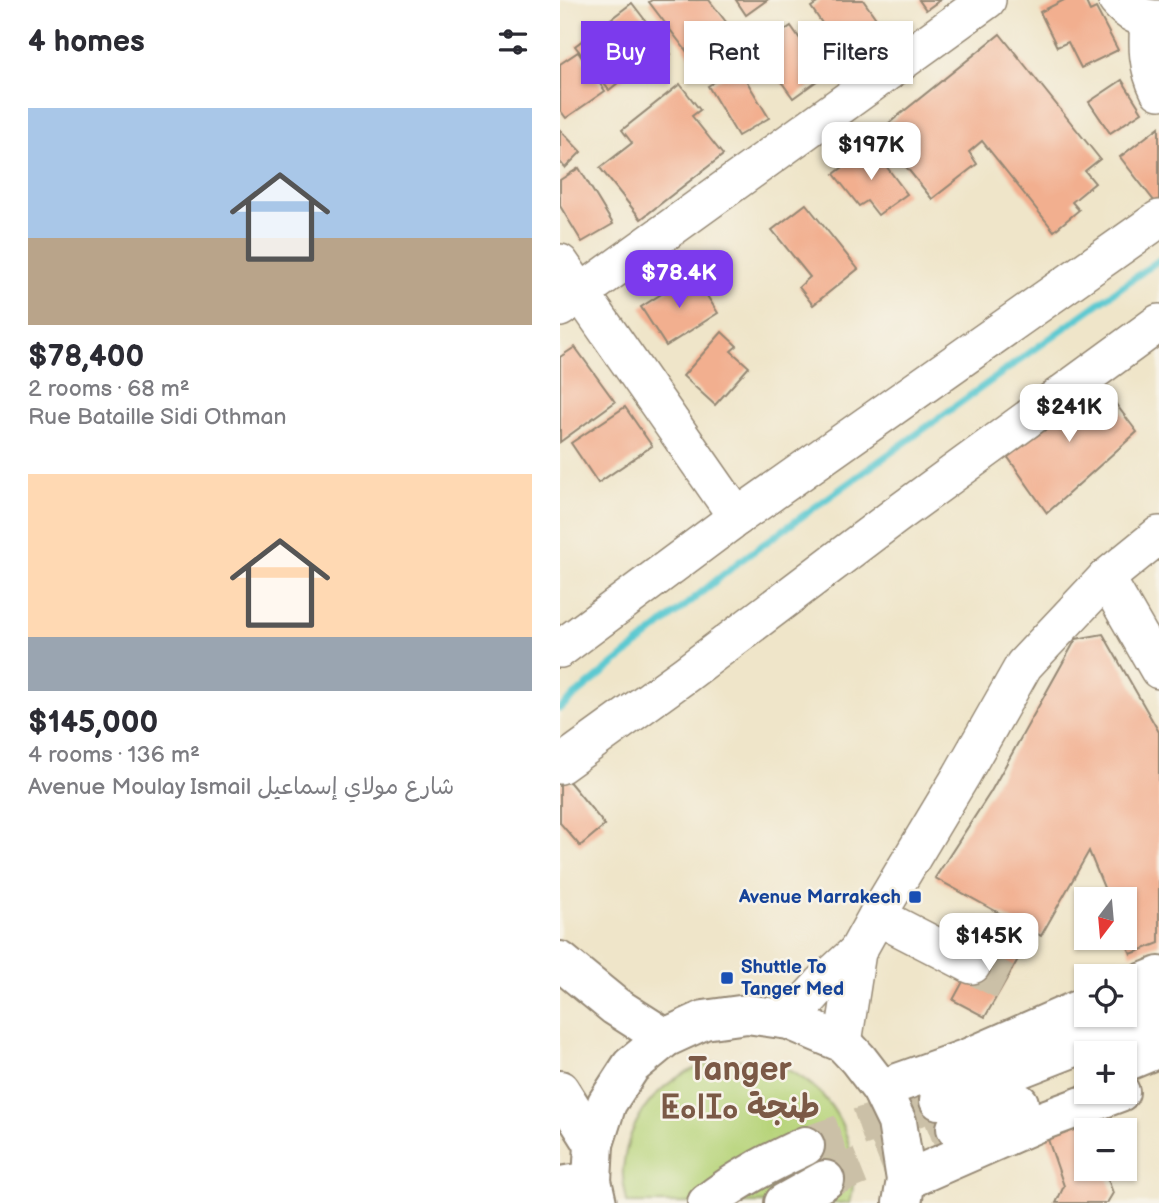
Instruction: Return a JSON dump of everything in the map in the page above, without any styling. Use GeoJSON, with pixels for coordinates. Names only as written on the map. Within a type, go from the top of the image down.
{"type":"FeatureCollection","features":[{"type":"Feature","properties":{"kind":"highway"},"geometry":{"type":"LineString","coordinates":[[560,961],[615,1006],[665,1038]]}},
{"type":"Feature","properties":{"kind":"highway"},"geometry":{"type":"LineString","coordinates":[[1137,985],[1159,976]]}},
{"type":"Feature","properties":{"kind":"highway"},"geometry":{"type":"LineString","coordinates":[[881,1089],[968,1058],[1074,1012]]}},
{"type":"Feature","properties":{"kind":"highway"},"geometry":{"type":"LineString","coordinates":[[586,1179],[607,1103],[631,1066],[665,1038],[704,1020],[747,1014],[789,1020],[843,1043],[881,1089],[897,1122],[904,1191],[1036,1123],[1087,1104]]}},
{"type":"Feature","properties":{"kind":"highway"},"geometry":{"type":"LineString","coordinates":[[1102,1041],[1159,1014]]}},
{"type":"Feature","properties":{"kind":"highway"},"geometry":{"type":"LineString","coordinates":[[1137,1057],[1159,1048]]}},
{"type":"Feature","properties":{"kind":"highway"},"geometry":{"type":"LineString","coordinates":[[1074,1054],[947,1114],[1074,1080]]}},
{"type":"Feature","properties":{"kind":"highway"},"geometry":{"type":"LineString","coordinates":[[1137,1085],[1159,1077]]}},
{"type":"Feature","properties":{"kind":"highway"},"geometry":{"type":"LineString","coordinates":[[560,1090],[586,1179]]}},
{"type":"Feature","properties":{"kind":"highway"},"geometry":{"type":"LineString","coordinates":[[707,1203],[741,1179],[806,1146]]}},
{"type":"Feature","properties":{"kind":"highway"},"geometry":{"type":"LineString","coordinates":[[784,1203],[825,1180]]}},
{"type":"Feature","properties":{"kind":"street"},"geometry":{"type":"LineString","coordinates":[[571,300],[987,0]]}},
{"type":"Feature","properties":{"kind":"street"},"geometry":{"type":"LineString","coordinates":[[1117,0],[1128,11],[1154,20],[1147,42],[1149,64],[1159,90]]}},
{"type":"Feature","properties":{"kind":"street"},"geometry":{"type":"LineString","coordinates":[[560,649],[737,517],[1159,219]]}},
{"type":"Feature","properties":{"kind":"street"},"geometry":{"type":"LineString","coordinates":[[560,263],[571,300],[737,517]]}},
{"type":"Feature","properties":{"kind":"street"},"geometry":{"type":"LineString","coordinates":[[560,765],[1159,323]]}},
{"type":"Feature","properties":{"kind":"street"},"geometry":{"type":"LineString","coordinates":[[789,1020],[822,984],[857,952],[1024,665],[1105,578],[1159,535]]}},
{"type":"Feature","properties":{"kind":"street"},"geometry":{"type":"LineString","coordinates":[[1105,578],[1159,670]]}},
{"type":"Feature","properties":{"kind":"street"},"geometry":{"type":"LineString","coordinates":[[877,916],[972,965]]}},
{"type":"Feature","properties":{"kind":"street"},"geometry":{"type":"LineString","coordinates":[[843,1043],[857,952]]}},
{"type":"Feature","properties":{"kind":"green space"},"geometry":{"type":"Polygon","coordinates":[[[754,1060],[786,1069],[804,1080],[817,1090],[837,1115],[849,1144],[852,1160],[853,1187],[850,1203],[627,1203],[623,1174],[626,1150],[640,1115],[651,1100],[679,1076],[697,1068],[721,1061],[754,1060]]]}},
{"type":"Feature","properties":{"kind":"building"},"geometry":{"type":"Polygon","coordinates":[[[709,0],[725,21],[684,21],[684,48],[670,30],[670,21],[664,21],[649,2],[709,0]]]}},
{"type":"Feature","properties":{"kind":"building"},"geometry":{"type":"Polygon","coordinates":[[[736,0],[767,0],[746,15],[736,0]]]}},
{"type":"Feature","properties":{"kind":"building"},"geometry":{"type":"Polygon","coordinates":[[[822,0],[863,0],[878,21],[821,21],[811,7],[822,0]]]}},
{"type":"Feature","properties":{"kind":"building"},"geometry":{"type":"Polygon","coordinates":[[[919,0],[940,0],[926,10],[919,0]]]}},
{"type":"Feature","properties":{"kind":"building"},"geometry":{"type":"Polygon","coordinates":[[[1064,0],[1085,0],[1090,11],[1096,8],[1118,50],[1081,68],[1068,42],[1057,47],[1040,12],[1064,0]]]}},
{"type":"Feature","properties":{"kind":"building"},"geometry":{"type":"Polygon","coordinates":[[[632,3],[646,21],[608,21],[632,3]]]}},
{"type":"Feature","properties":{"kind":"building"},"geometry":{"type":"Polygon","coordinates":[[[791,26],[798,36],[798,84],[812,84],[793,98],[783,84],[784,31],[791,26]]]}},
{"type":"Feature","properties":{"kind":"building"},"geometry":{"type":"Polygon","coordinates":[[[1000,34],[1100,159],[1085,171],[1095,183],[1072,202],[1079,210],[1054,231],[982,141],[969,152],[977,164],[932,199],[878,132],[1000,34]]]}},
{"type":"Feature","properties":{"kind":"building"},"geometry":{"type":"Polygon","coordinates":[[[581,41],[581,54],[575,46],[581,41]]]}},
{"type":"Feature","properties":{"kind":"building"},"geometry":{"type":"Polygon","coordinates":[[[578,52],[581,56],[581,84],[600,84],[605,91],[566,118],[560,110],[560,64],[578,52]]]}},
{"type":"Feature","properties":{"kind":"building"},"geometry":{"type":"Polygon","coordinates":[[[1122,80],[1142,112],[1110,133],[1089,102],[1122,80]]]}},
{"type":"Feature","properties":{"kind":"building"},"geometry":{"type":"Polygon","coordinates":[[[604,84],[616,84],[609,90],[604,84]]]}},
{"type":"Feature","properties":{"kind":"building"},"geometry":{"type":"Polygon","coordinates":[[[680,84],[700,110],[692,116],[723,155],[641,219],[600,168],[632,143],[622,130],[680,84]]]}},
{"type":"Feature","properties":{"kind":"building"},"geometry":{"type":"Polygon","coordinates":[[[748,84],[769,118],[738,136],[708,86],[748,84]]]}},
{"type":"Feature","properties":{"kind":"building"},"geometry":{"type":"Polygon","coordinates":[[[1159,127],[1159,199],[1155,202],[1120,157],[1159,127]]]}},
{"type":"Feature","properties":{"kind":"building"},"geometry":{"type":"Polygon","coordinates":[[[560,130],[581,152],[565,168],[560,162],[560,130]]]}},
{"type":"Feature","properties":{"kind":"building"},"geometry":{"type":"Polygon","coordinates":[[[871,146],[907,194],[878,215],[867,201],[859,206],[834,174],[871,146]]]}},
{"type":"Feature","properties":{"kind":"building"},"geometry":{"type":"Polygon","coordinates":[[[579,168],[613,224],[582,242],[560,206],[560,180],[579,168]]]}},
{"type":"Feature","properties":{"kind":"building"},"geometry":{"type":"Polygon","coordinates":[[[806,204],[858,269],[813,305],[799,287],[810,277],[772,230],[806,204]]]}},
{"type":"Feature","properties":{"kind":"building"},"geometry":{"type":"Polygon","coordinates":[[[693,274],[718,313],[666,346],[641,307],[693,274]]]}},
{"type":"Feature","properties":{"kind":"building"},"geometry":{"type":"Polygon","coordinates":[[[722,332],[737,346],[731,351],[749,367],[715,405],[683,376],[722,332]]]}},
{"type":"Feature","properties":{"kind":"building"},"geometry":{"type":"Polygon","coordinates":[[[575,347],[615,402],[560,442],[560,357],[575,347]]]}},
{"type":"Feature","properties":{"kind":"building"},"geometry":{"type":"Polygon","coordinates":[[[1097,379],[1137,432],[1047,513],[1000,446],[1097,379]]]}},
{"type":"Feature","properties":{"kind":"building"},"geometry":{"type":"Polygon","coordinates":[[[625,407],[652,446],[598,483],[571,443],[625,407]]]}},
{"type":"Feature","properties":{"kind":"building"},"geometry":{"type":"Polygon","coordinates":[[[1103,634],[1159,732],[1159,943],[1131,954],[1129,950],[1138,950],[1138,887],[1104,887],[1089,851],[1041,936],[935,878],[990,793],[1076,639],[1103,634]]]}},
{"type":"Feature","properties":{"kind":"building"},"geometry":{"type":"Polygon","coordinates":[[[567,779],[605,825],[580,846],[560,823],[560,785],[567,779]]]}},
{"type":"Feature","properties":{"kind":"building"},"geometry":{"type":"Polygon","coordinates":[[[991,930],[1025,947],[985,1017],[953,1000],[991,930]]]}},
{"type":"Feature","properties":{"kind":"building"},"geometry":{"type":"Polygon","coordinates":[[[1086,1115],[1087,1118],[1074,1118],[1074,1181],[1108,1181],[1113,1193],[1107,1203],[1056,1203],[1064,1186],[1042,1122],[1086,1115]]]}},
{"type":"Feature","properties":{"kind":"waterway"},"geometry":{"type":"LineString","coordinates":[[560,708],[740,561],[1159,260]]}},
{"type":"Feature","properties":{"kind":"tunnel"},"geometry":{"type":"LineString","coordinates":[[972,965],[1005,982]]}},
{"type":"Feature","properties":{"kind":"tunnel"},"geometry":{"type":"LineString","coordinates":[[805,1146],[939,1100]]}},
{"type":"Feature","properties":{"kind":"tunnel"},"geometry":{"type":"LineString","coordinates":[[825,1180],[956,1128]]}},
{"type":"Feature","properties":{"kind":"place","name":"Avenue Marrakech"},"geometry":{"type":"Point","coordinates":[915,897]}},
{"type":"Feature","properties":{"kind":"place","name":"Shuttle To Tanger Med"},"geometry":{"type":"Point","coordinates":[727,978]}},
{"type":"Feature","properties":{"kind":"district","name":"Tanger ⵟⴰⵏⵊⴰ طنجة"},"geometry":{"type":"Point","coordinates":[740,1089]}}]}
